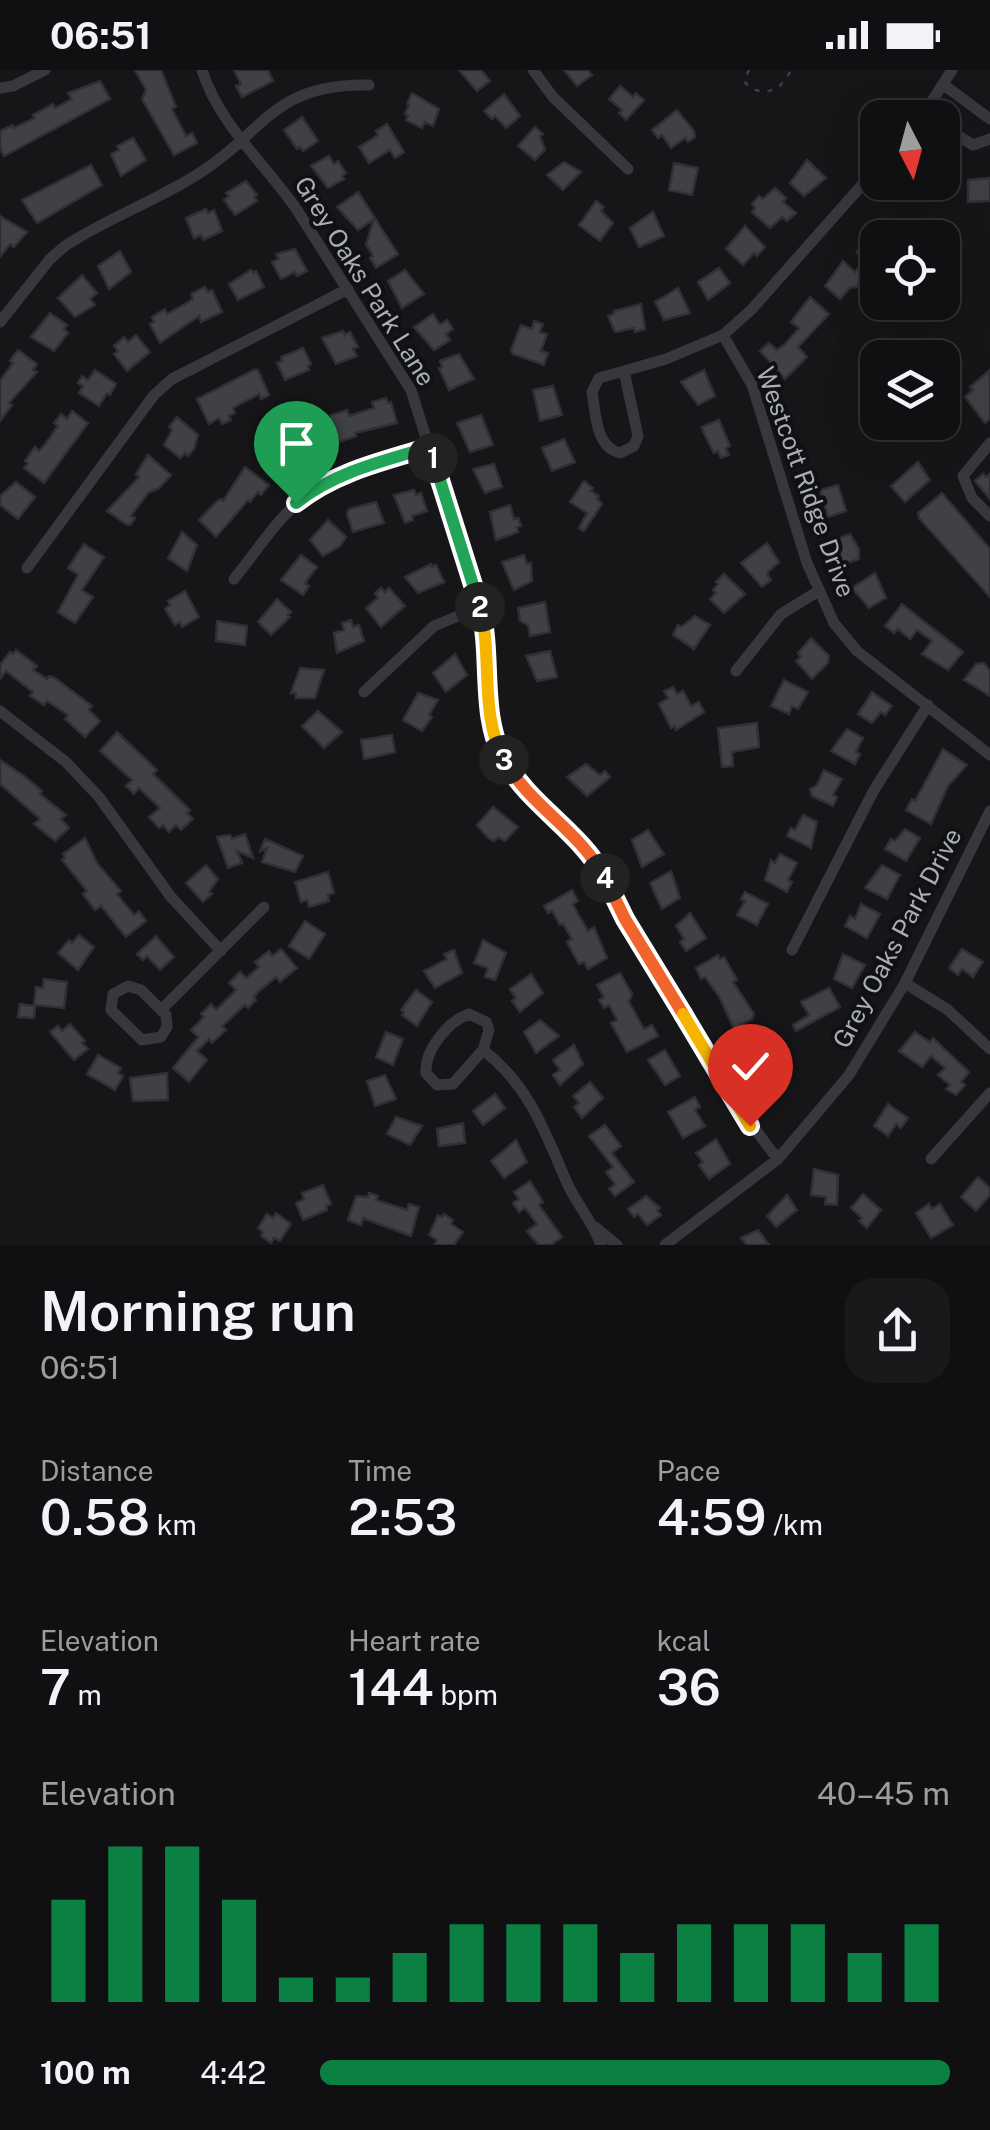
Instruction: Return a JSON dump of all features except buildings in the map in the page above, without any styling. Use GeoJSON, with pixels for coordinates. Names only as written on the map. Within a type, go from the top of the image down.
{"type":"FeatureCollection","features":[{"type":"Feature","properties":{"kind":"street"},"geometry":{"type":"LineString","coordinates":[[0,88],[45,70]]}},
{"type":"Feature","properties":{"kind":"street","name":"Grey Oaks Park Lane"},"geometry":{"type":"LineString","coordinates":[[202,70],[212,98],[238,140],[276,180],[404,378],[430,447],[480,608],[487,642],[491,730],[500,754],[531,797],[591,854],[625,919],[732,1096],[778,1159]]}},
{"type":"Feature","properties":{"kind":"street"},"geometry":{"type":"LineString","coordinates":[[533,70],[553,98],[628,169]]}},
{"type":"Feature","properties":{"kind":"street"},"geometry":{"type":"LineString","coordinates":[[935,100],[952,70]]}},
{"type":"Feature","properties":{"kind":"street"},"geometry":{"type":"LineString","coordinates":[[0,322],[42,268],[65,246],[196,176],[276,109],[310,92],[342,84],[369,85]]}},
{"type":"Feature","properties":{"kind":"street"},"geometry":{"type":"LineString","coordinates":[[944,85],[990,119]]}},
{"type":"Feature","properties":{"kind":"street"},"geometry":{"type":"LineString","coordinates":[[960,137],[973,145],[990,139]]}},
{"type":"Feature","properties":{"kind":"street"},"geometry":{"type":"LineString","coordinates":[[624,370],[638,436],[634,446],[620,452],[609,450],[602,442],[592,392],[600,378],[624,370],[666,360],[723,334],[752,310],[860,187]]}},
{"type":"Feature","properties":{"kind":"street"},"geometry":{"type":"LineString","coordinates":[[28,568],[154,396],[172,379],[348,290]]}},
{"type":"Feature","properties":{"kind":"street","name":"Westcott Ridge Drive"},"geometry":{"type":"LineString","coordinates":[[723,334],[752,385],[817,592],[834,623],[857,651],[990,754]]}},
{"type":"Feature","properties":{"kind":"street"},"geometry":{"type":"LineString","coordinates":[[990,442],[963,476],[972,498],[990,516]]}},
{"type":"Feature","properties":{"kind":"street"},"geometry":{"type":"LineString","coordinates":[[234,579],[296,503],[312,491],[334,478],[430,447]]}},
{"type":"Feature","properties":{"kind":"street"},"geometry":{"type":"LineString","coordinates":[[736,671],[781,614],[817,592]]}},
{"type":"Feature","properties":{"kind":"street"},"geometry":{"type":"LineString","coordinates":[[364,692],[402,652],[434,626],[480,608]]}},
{"type":"Feature","properties":{"kind":"street"},"geometry":{"type":"LineString","coordinates":[[792,950],[874,790],[928,705]]}},
{"type":"Feature","properties":{"kind":"street"},"geometry":{"type":"LineString","coordinates":[[0,711],[66,762],[99,797],[171,897],[222,951]]}},
{"type":"Feature","properties":{"kind":"street","name":"Grey Oaks Park Drive"},"geometry":{"type":"LineString","coordinates":[[665,1245],[778,1159],[849,1075],[905,983],[990,812]]}},
{"type":"Feature","properties":{"kind":"street"},"geometry":{"type":"LineString","coordinates":[[162,1009],[264,907]]}},
{"type":"Feature","properties":{"kind":"street"},"geometry":{"type":"LineString","coordinates":[[905,983],[948,1010],[990,1049]]}},
{"type":"Feature","properties":{"kind":"street"},"geometry":{"type":"LineString","coordinates":[[122,987],[136,987],[162,1009],[167,1027],[161,1038],[149,1041],[136,1036],[114,1014],[110,999],[122,987]]}},
{"type":"Feature","properties":{"kind":"street"},"geometry":{"type":"LineString","coordinates":[[461,1016],[479,1016],[486,1022],[489,1030],[483,1050],[452,1084],[437,1084],[426,1074],[428,1056],[461,1016]]}},
{"type":"Feature","properties":{"kind":"street"},"geometry":{"type":"LineString","coordinates":[[483,1050],[514,1079],[532,1104],[601,1245]]}},
{"type":"Feature","properties":{"kind":"street"},"geometry":{"type":"LineString","coordinates":[[931,1159],[990,1093]]}},
{"type":"Feature","properties":{"kind":"street"},"geometry":{"type":"LineString","coordinates":[[594,1227],[617,1245]]}},
{"type":"Feature","properties":{"kind":"path"},"geometry":{"type":"LineString","coordinates":[[749,70],[744,80],[758,92],[779,88],[792,70]]}},
{"type":"Feature","properties":{"kind":"route"},"geometry":{"type":"LineString","coordinates":[[296,503],[334,478],[430,447],[484,622],[489,660],[488,708],[500,754],[531,797],[591,854],[625,919],[750,1126]]}}]}
